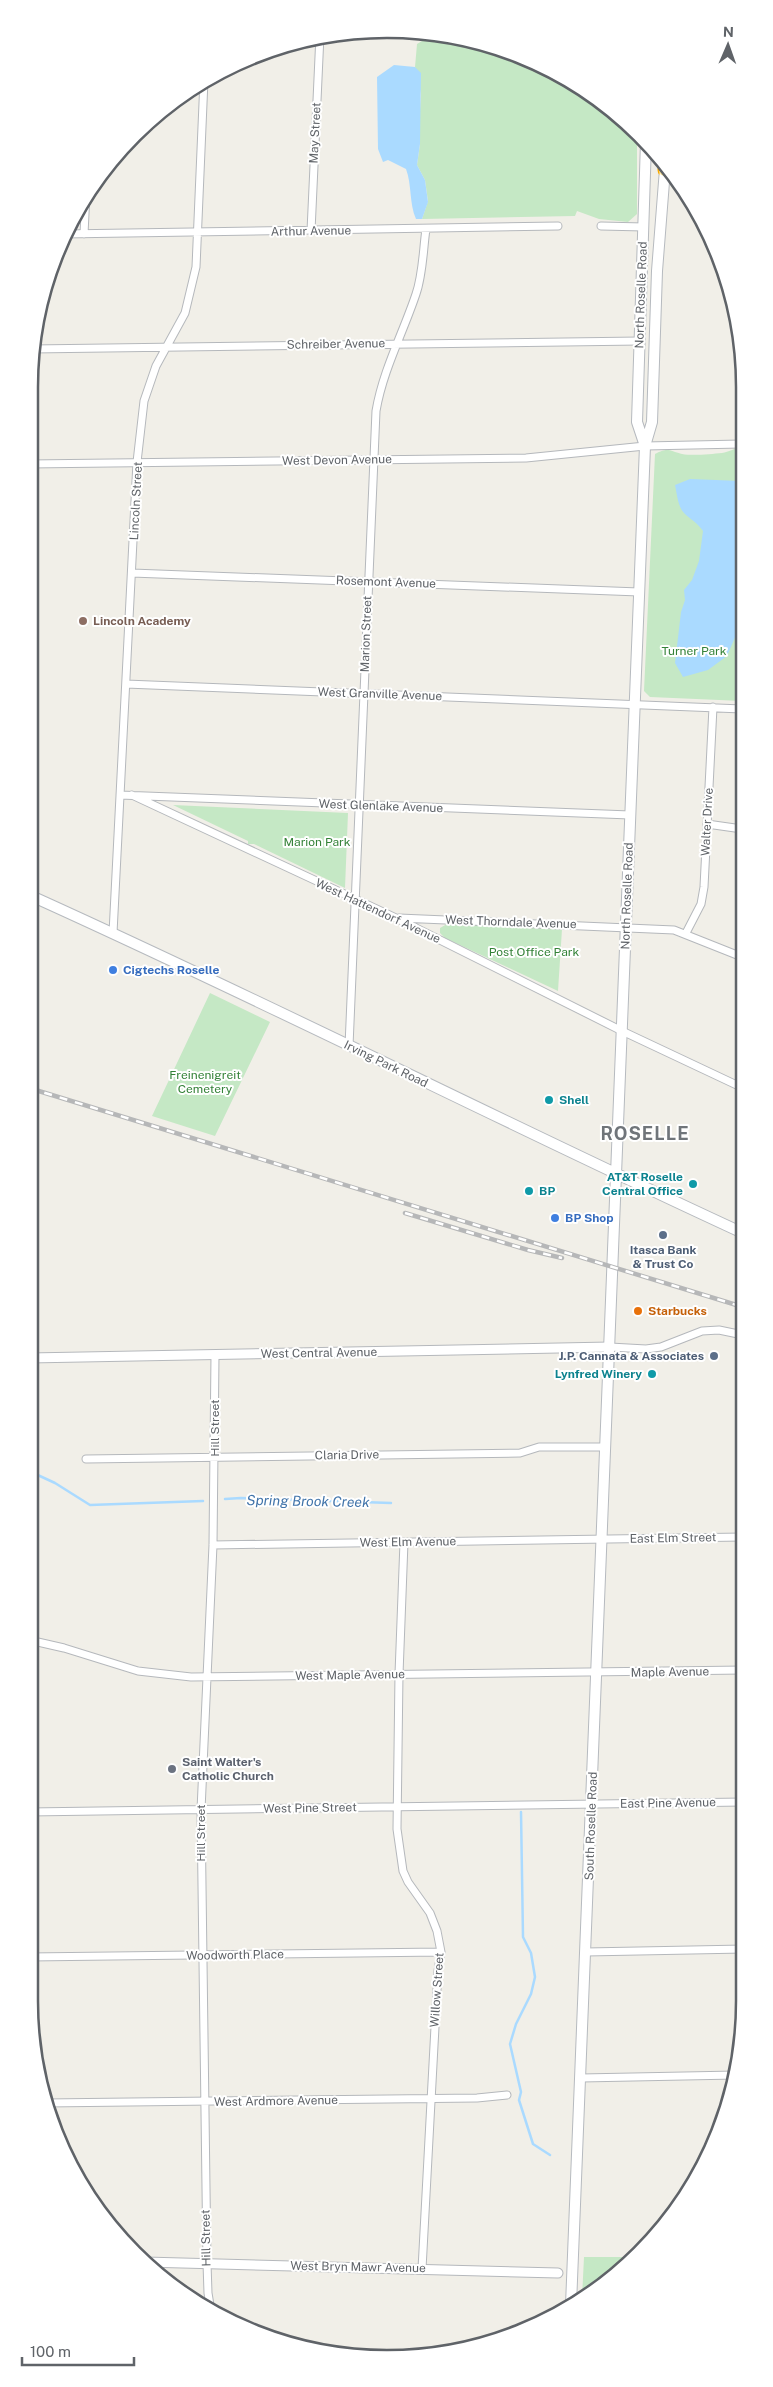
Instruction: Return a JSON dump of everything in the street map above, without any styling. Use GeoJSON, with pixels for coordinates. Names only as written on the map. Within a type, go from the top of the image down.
{"type":"FeatureCollection","features":[{"type":"Feature","properties":{"kind":"main road","name":"North Roselle Road"},"geometry":{"type":"LineString","coordinates":[[645,446],[637,422],[646,153]]}},
{"type":"Feature","properties":{"kind":"main road","name":"North Roselle Road"},"geometry":{"type":"LineString","coordinates":[[610,1347],[645,446],[652,422],[656,286],[664,176]]}},
{"type":"Feature","properties":{"kind":"main road","name":"Irving Park Road"},"geometry":{"type":"LineString","coordinates":[[38,899],[736,1230]]}},
{"type":"Feature","properties":{"kind":"main road","name":"South Roselle Road"},"geometry":{"type":"LineString","coordinates":[[571,2297],[610,1347]]}},
{"type":"Feature","properties":{"kind":"street","name":"May Street"},"geometry":{"type":"LineString","coordinates":[[311,230],[320,44]]}},
{"type":"Feature","properties":{"kind":"street","name":"Lincoln Street"},"geometry":{"type":"LineString","coordinates":[[113,933],[137,462],[144,401],[156,366],[185,313],[196,267],[204,89]]}},
{"type":"Feature","properties":{"kind":"street"},"geometry":{"type":"LineString","coordinates":[[84,234],[85,210]]}},
{"type":"Feature","properties":{"kind":"street","name":"Arthur Avenue"},"geometry":{"type":"LineString","coordinates":[[72,234],[558,226]]}},
{"type":"Feature","properties":{"kind":"street"},"geometry":{"type":"LineString","coordinates":[[601,226],[644,227]]}},
{"type":"Feature","properties":{"kind":"street","name":"Marion Street"},"geometry":{"type":"LineString","coordinates":[[349,1046],[373,460],[378,399],[417,291],[426,229]]}},
{"type":"Feature","properties":{"kind":"street","name":"Schreiber Avenue"},"geometry":{"type":"LineString","coordinates":[[39,349],[398,342],[640,341]]}},
{"type":"Feature","properties":{"kind":"street","name":"West Devon Avenue"},"geometry":{"type":"LineString","coordinates":[[38,464],[526,458],[645,446],[736,444]]}},
{"type":"Feature","properties":{"kind":"street","name":"Rosemont Avenue"},"geometry":{"type":"LineString","coordinates":[[132,573],[639,592]]}},
{"type":"Feature","properties":{"kind":"street","name":"West Granville Avenue"},"geometry":{"type":"LineString","coordinates":[[126,684],[736,709]]}},
{"type":"Feature","properties":{"kind":"street","name":"Walter Drive"},"geometry":{"type":"LineString","coordinates":[[686,933],[703,895],[713,707]]}},
{"type":"Feature","properties":{"kind":"street","name":"West Glenlake Avenue"},"geometry":{"type":"LineString","coordinates":[[120,795],[630,815]]}},
{"type":"Feature","properties":{"kind":"street","name":"West Hattendorf Avenue"},"geometry":{"type":"LineString","coordinates":[[132,796],[396,918],[622,1031],[736,1085]]}},
{"type":"Feature","properties":{"kind":"street"},"geometry":{"type":"LineString","coordinates":[[707,824],[736,828]]}},
{"type":"Feature","properties":{"kind":"street","name":"West Thorndale Avenue"},"geometry":{"type":"LineString","coordinates":[[396,918],[674,930],[686,933],[736,954]]}},
{"type":"Feature","properties":{"kind":"street"},"geometry":{"type":"LineString","coordinates":[[610,1347],[646,1349],[661,1347],[702,1331],[719,1330],[736,1334]]}},
{"type":"Feature","properties":{"kind":"street","name":"West Central Avenue"},"geometry":{"type":"LineString","coordinates":[[38,1358],[610,1347]]}},
{"type":"Feature","properties":{"kind":"street","name":"Hill Street"},"geometry":{"type":"LineString","coordinates":[[210,2302],[207,2263],[201,1956],[201,1810],[213,1545],[215,1355]]}},
{"type":"Feature","properties":{"kind":"street","name":"Claria Drive"},"geometry":{"type":"LineString","coordinates":[[86,1458],[520,1453],[540,1447],[606,1447]]}},
{"type":"Feature","properties":{"kind":"street","name":"East Elm Street"},"geometry":{"type":"LineString","coordinates":[[602,1539],[736,1537]]}},
{"type":"Feature","properties":{"kind":"street","name":"West Elm Avenue"},"geometry":{"type":"LineString","coordinates":[[213,1545],[602,1539]]}},
{"type":"Feature","properties":{"kind":"street","name":"Willow Street"},"geometry":{"type":"LineString","coordinates":[[404,1542],[399,1674],[398,1807],[401,1863],[408,1882],[434,1921],[441,1952],[438,1971],[422,2269]]}},
{"type":"Feature","properties":{"kind":"street","name":"West Maple Avenue"},"geometry":{"type":"LineString","coordinates":[[38,1642],[64,1648],[138,1671],[170,1676],[597,1673]]}},
{"type":"Feature","properties":{"kind":"street","name":"Maple Avenue"},"geometry":{"type":"LineString","coordinates":[[597,1673],[736,1670]]}},
{"type":"Feature","properties":{"kind":"street","name":"East Pine Avenue"},"geometry":{"type":"LineString","coordinates":[[592,1804],[736,1802]]}},
{"type":"Feature","properties":{"kind":"street","name":"West Pine Street"},"geometry":{"type":"LineString","coordinates":[[38,1812],[592,1804]]}},
{"type":"Feature","properties":{"kind":"street"},"geometry":{"type":"LineString","coordinates":[[586,1952],[736,1949]]}},
{"type":"Feature","properties":{"kind":"street","name":"Woodworth Place"},"geometry":{"type":"LineString","coordinates":[[38,1958],[441,1952]]}},
{"type":"Feature","properties":{"kind":"street"},"geometry":{"type":"LineString","coordinates":[[581,2078],[728,2075]]}},
{"type":"Feature","properties":{"kind":"street","name":"West Ardmore Avenue"},"geometry":{"type":"LineString","coordinates":[[53,2103],[431,2099],[507,2095]]}},
{"type":"Feature","properties":{"kind":"street","name":"West Bryn Mawr Avenue"},"geometry":{"type":"LineString","coordinates":[[155,2262],[572,2273]]}},
{"type":"Feature","properties":{"kind":"green space"},"geometry":{"type":"Polygon","coordinates":[[[425,39],[432,40],[477,49],[499,56],[541,73],[580,96],[599,110],[617,124],[637,144],[637,214],[628,222],[599,219],[577,211],[575,216],[422,219],[428,201],[425,180],[417,165],[420,144],[421,94],[415,67],[417,44],[425,39]]]}},
{"type":"Feature","properties":{"kind":"green space","name":"Turner Park"},"geometry":{"type":"Polygon","coordinates":[[[736,449],[736,701],[650,697],[644,691],[655,454],[666,450],[686,455],[722,453],[736,449]]]}},
{"type":"Feature","properties":{"kind":"green space","name":"Marion Park"},"geometry":{"type":"Polygon","coordinates":[[[173,805],[348,813],[345,888],[254,844],[248,844],[248,841],[173,805]]]}},
{"type":"Feature","properties":{"kind":"green space","name":"Post Office Park"},"geometry":{"type":"Polygon","coordinates":[[[447,924],[562,929],[558,991],[445,938],[440,933],[440,928],[447,924]]]}},
{"type":"Feature","properties":{"kind":"green space","name":"Freinenigreit Cemetery"},"geometry":{"type":"Polygon","coordinates":[[[210,993],[270,1022],[215,1136],[152,1116],[210,993]]]}},
{"type":"Feature","properties":{"kind":"green space"},"geometry":{"type":"Polygon","coordinates":[[[584,2257],[623,2257],[617,2263],[582,2289],[584,2257]]]}},
{"type":"Feature","properties":{"kind":"water"},"geometry":{"type":"Polygon","coordinates":[[[394,65],[415,67],[421,73],[420,144],[417,165],[425,180],[428,202],[422,219],[416,219],[414,213],[406,169],[388,160],[383,162],[378,149],[377,77],[394,65]]]}},
{"type":"Feature","properties":{"kind":"water"},"geometry":{"type":"Polygon","coordinates":[[[690,479],[736,481],[736,635],[727,656],[708,670],[683,677],[675,663],[681,612],[685,600],[684,590],[692,580],[699,561],[703,531],[680,507],[675,485],[690,479]]]}},
{"type":"Feature","properties":{"kind":"waterway","name":"Spring Brook Creek"},"geometry":{"type":"LineString","coordinates":[[38,1475],[55,1483],[90,1505],[203,1501]]}},
{"type":"Feature","properties":{"kind":"waterway","name":"Spring Brook Creek"},"geometry":{"type":"LineString","coordinates":[[225,1499],[391,1503]]}},
{"type":"Feature","properties":{"kind":"waterway","name":"Spring Brook Creek"},"geometry":{"type":"LineString","coordinates":[[521,1812],[523,1937],[531,1953],[535,1977],[531,1994],[516,2024],[510,2044],[521,2092],[519,2100],[533,2144],[550,2155]]}},
{"type":"Feature","properties":{"kind":"railway"},"geometry":{"type":"LineString","coordinates":[[38,1091],[736,1305]]}},
{"type":"Feature","properties":{"kind":"railway"},"geometry":{"type":"LineString","coordinates":[[405,1213],[528,1250],[562,1258]]}},
{"type":"Feature","properties":{"kind":"place","name":"Lincoln Academy"},"geometry":{"type":"Point","coordinates":[83,621]}},
{"type":"Feature","properties":{"kind":"place","name":"Cigtechs Roselle"},"geometry":{"type":"Point","coordinates":[113,970]}},
{"type":"Feature","properties":{"kind":"place","name":"Shell"},"geometry":{"type":"Point","coordinates":[549,1100]}},
{"type":"Feature","properties":{"kind":"place","name":"AT&T Roselle Central Office"},"geometry":{"type":"Point","coordinates":[693,1184]}},
{"type":"Feature","properties":{"kind":"place","name":"BP"},"geometry":{"type":"Point","coordinates":[529,1191]}},
{"type":"Feature","properties":{"kind":"place","name":"BP Shop"},"geometry":{"type":"Point","coordinates":[555,1218]}},
{"type":"Feature","properties":{"kind":"place","name":"Itasca Bank & Trust Co"},"geometry":{"type":"Point","coordinates":[663,1235]}},
{"type":"Feature","properties":{"kind":"place","name":"Starbucks"},"geometry":{"type":"Point","coordinates":[638,1311]}},
{"type":"Feature","properties":{"kind":"place","name":"J.P. Cannata & Associates"},"geometry":{"type":"Point","coordinates":[714,1356]}},
{"type":"Feature","properties":{"kind":"place","name":"Lynfred Winery"},"geometry":{"type":"Point","coordinates":[652,1374]}},
{"type":"Feature","properties":{"kind":"place","name":"Saint Walter's Catholic Church"},"geometry":{"type":"Point","coordinates":[172,1769]}},
{"type":"Feature","properties":{"kind":"district","name":"ROSELLE"},"geometry":{"type":"Point","coordinates":[645,1133]}}]}
